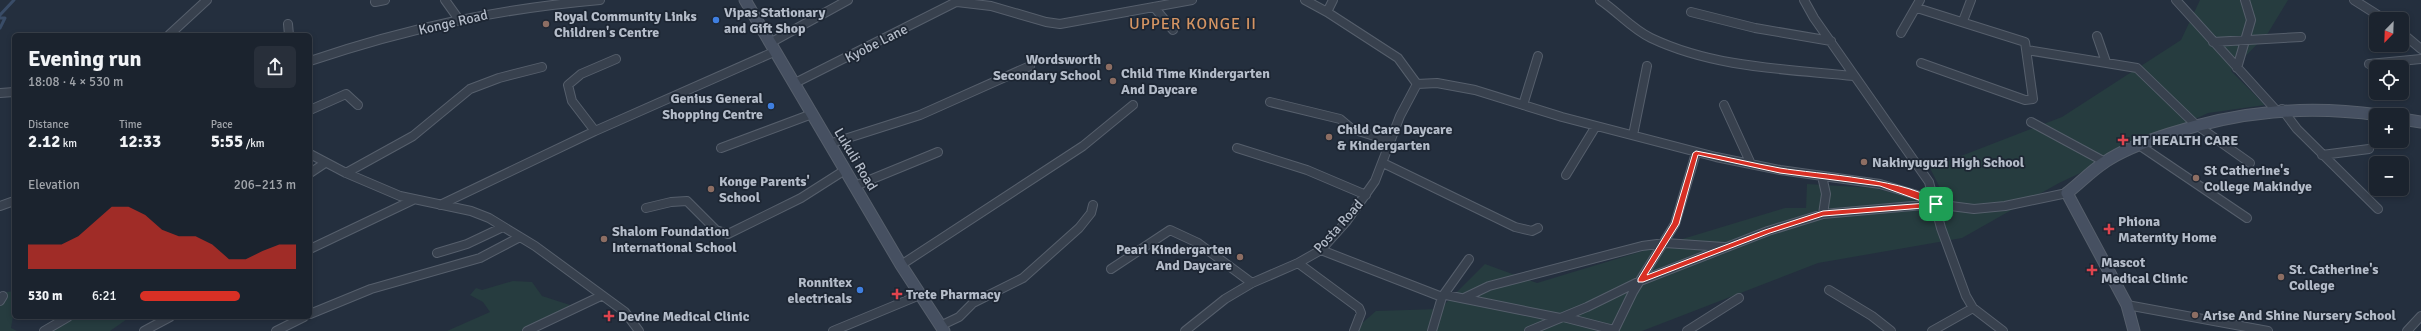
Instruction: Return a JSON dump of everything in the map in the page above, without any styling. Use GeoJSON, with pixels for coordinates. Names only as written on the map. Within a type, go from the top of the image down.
{"type":"FeatureCollection","features":[{"type":"Feature","properties":{"kind":"street"},"geometry":{"type":"LineString","coordinates":[[171,33],[207,0]]}},
{"type":"Feature","properties":{"kind":"street"},"geometry":{"type":"LineString","coordinates":[[375,2],[385,0]]}},
{"type":"Feature","properties":{"kind":"street"},"geometry":{"type":"LineString","coordinates":[[445,0],[460,20]]}},
{"type":"Feature","properties":{"kind":"street","name":"Konge Road"},"geometry":{"type":"LineString","coordinates":[[312,60],[381,40],[509,9],[600,0]]}},
{"type":"Feature","properties":{"kind":"street","name":"Lukuli Road"},"geometry":{"type":"LineString","coordinates":[[745,0],[795,83],[829,144],[920,295],[942,328]]}},
{"type":"Feature","properties":{"kind":"street"},"geometry":{"type":"LineString","coordinates":[[440,205],[773,47],[848,0]]}},
{"type":"Feature","properties":{"kind":"street"},"geometry":{"type":"LineString","coordinates":[[959,1],[990,7],[1050,24],[1067,23],[1192,0]]}},
{"type":"Feature","properties":{"kind":"street"},"geometry":{"type":"LineString","coordinates":[[1305,0],[1327,12],[1398,58],[1417,84],[1455,86],[1696,153],[1822,176],[1880,184],[1917,195],[1936,204]]}},
{"type":"Feature","properties":{"kind":"street"},"geometry":{"type":"LineString","coordinates":[[1327,12],[1333,0]]}},
{"type":"Feature","properties":{"kind":"street"},"geometry":{"type":"LineString","coordinates":[[1600,0],[1638,30],[1673,48],[1714,59],[1854,76]]}},
{"type":"Feature","properties":{"kind":"street"},"geometry":{"type":"LineString","coordinates":[[1804,0],[1854,76],[1929,182],[1953,264],[1966,296],[1973,308],[2003,331]]}},
{"type":"Feature","properties":{"kind":"street"},"geometry":{"type":"LineString","coordinates":[[1901,33],[1917,8],[1920,0]]}},
{"type":"Feature","properties":{"kind":"street"},"geometry":{"type":"LineString","coordinates":[[1963,21],[1971,0]]}},
{"type":"Feature","properties":{"kind":"street"},"geometry":{"type":"LineString","coordinates":[[2176,0],[2237,68],[2279,109],[2322,155],[2378,208]]}},
{"type":"Feature","properties":{"kind":"street"},"geometry":{"type":"LineString","coordinates":[[2237,68],[2251,20],[2245,0]]}},
{"type":"Feature","properties":{"kind":"street"},"geometry":{"type":"LineString","coordinates":[[2354,0],[2373,12]]}},
{"type":"Feature","properties":{"kind":"street","name":"Kyobe Lane"},"geometry":{"type":"LineString","coordinates":[[795,83],[959,1]]}},
{"type":"Feature","properties":{"kind":"street"},"geometry":{"type":"LineString","coordinates":[[1154,7],[1173,30]]}},
{"type":"Feature","properties":{"kind":"street"},"geometry":{"type":"LineString","coordinates":[[1917,8],[1963,21],[2020,39],[2025,42],[2033,99],[2028,101],[1921,63]]}},
{"type":"Feature","properties":{"kind":"street"},"geometry":{"type":"LineString","coordinates":[[1691,12],[1755,28],[1831,42]]}},
{"type":"Feature","properties":{"kind":"street"},"geometry":{"type":"LineString","coordinates":[[288,24],[288,33]]}},
{"type":"Feature","properties":{"kind":"street"},"geometry":{"type":"LineString","coordinates":[[2097,36],[2106,62]]}},
{"type":"Feature","properties":{"kind":"street"},"geometry":{"type":"LineString","coordinates":[[2213,42],[2302,37]]}},
{"type":"Feature","properties":{"kind":"street"},"geometry":{"type":"LineString","coordinates":[[2409,39],[2421,50]]}},
{"type":"Feature","properties":{"kind":"street"},"geometry":{"type":"LineString","coordinates":[[2027,50],[2131,66],[2141,70],[2195,124],[2250,163]]}},
{"type":"Feature","properties":{"kind":"street"},"geometry":{"type":"LineString","coordinates":[[1523,105],[1538,56]]}},
{"type":"Feature","properties":{"kind":"street"},"geometry":{"type":"LineString","coordinates":[[595,131],[572,101],[568,85],[581,74],[616,59]]}},
{"type":"Feature","properties":{"kind":"street"},"geometry":{"type":"LineString","coordinates":[[2409,60],[2421,59]]}},
{"type":"Feature","properties":{"kind":"street"},"geometry":{"type":"LineString","coordinates":[[829,144],[920,115],[1030,66]]}},
{"type":"Feature","properties":{"kind":"street"},"geometry":{"type":"LineString","coordinates":[[1633,135],[1647,66]]}},
{"type":"Feature","properties":{"kind":"street"},"geometry":{"type":"LineString","coordinates":[[346,173],[413,136],[470,89],[499,78],[542,68]]}},
{"type":"Feature","properties":{"kind":"street","name":"Posta Road"},"geometry":{"type":"LineString","coordinates":[[1185,331],[1210,308],[1252,283],[1298,263],[1321,250],[1366,195],[1383,162],[1400,116],[1417,84]]}},
{"type":"Feature","properties":{"kind":"street"},"geometry":{"type":"LineString","coordinates":[[0,93],[12,92]]}},
{"type":"Feature","properties":{"kind":"street"},"geometry":{"type":"LineString","coordinates":[[312,109],[346,94],[358,104]]}},
{"type":"Feature","properties":{"kind":"street"},"geometry":{"type":"LineString","coordinates":[[1270,102],[1340,119],[1352,129],[1390,141]]}},
{"type":"Feature","properties":{"kind":"street"},"geometry":{"type":"LineString","coordinates":[[902,265],[1083,146],[1133,105]]}},
{"type":"Feature","properties":{"kind":"street"},"geometry":{"type":"LineString","coordinates":[[1724,105],[1751,164]]}},
{"type":"Feature","properties":{"kind":"street"},"geometry":{"type":"LineString","coordinates":[[1529,331],[1562,318],[1640,280],[1728,248],[1768,231],[1823,214],[1936,204],[1974,209],[2005,206],[2067,193],[2105,162],[2139,145],[2195,124],[2234,114],[2279,109],[2320,108],[2369,114]]}},
{"type":"Feature","properties":{"kind":"street"},"geometry":{"type":"LineString","coordinates":[[721,148],[812,114]]}},
{"type":"Feature","properties":{"kind":"street"},"geometry":{"type":"LineString","coordinates":[[2409,120],[2421,122]]}},
{"type":"Feature","properties":{"kind":"street"},"geometry":{"type":"LineString","coordinates":[[2031,122],[2105,162]]}},
{"type":"Feature","properties":{"kind":"street"},"geometry":{"type":"LineString","coordinates":[[1566,175],[1596,126]]}},
{"type":"Feature","properties":{"kind":"street"},"geometry":{"type":"LineString","coordinates":[[2139,145],[2247,218]]}},
{"type":"Feature","properties":{"kind":"street"},"geometry":{"type":"LineString","coordinates":[[1237,148],[1308,170],[1366,195]]}},
{"type":"Feature","properties":{"kind":"street"},"geometry":{"type":"LineString","coordinates":[[2322,155],[2369,149]]}},
{"type":"Feature","properties":{"kind":"street"},"geometry":{"type":"LineString","coordinates":[[855,186],[938,152]]}},
{"type":"Feature","properties":{"kind":"street"},"geometry":{"type":"LineString","coordinates":[[1321,250],[1444,296],[1464,298],[1614,330],[1640,280],[1665,243],[1681,208],[1696,153]]}},
{"type":"Feature","properties":{"kind":"street"},"geometry":{"type":"LineString","coordinates":[[312,155],[346,173],[413,200],[471,211],[504,227],[625,312],[639,331]]}},
{"type":"Feature","properties":{"kind":"street"},"geometry":{"type":"LineString","coordinates":[[1383,162],[1515,227],[1532,231],[1538,228]]}},
{"type":"Feature","properties":{"kind":"street"},"geometry":{"type":"LineString","coordinates":[[312,172],[325,163]]}},
{"type":"Feature","properties":{"kind":"street"},"geometry":{"type":"LineString","coordinates":[[646,208],[671,202],[687,201],[716,230],[728,234],[800,198],[845,170]]}},
{"type":"Feature","properties":{"kind":"street"},"geometry":{"type":"LineString","coordinates":[[1822,176],[1826,194],[1823,214]]}},
{"type":"Feature","properties":{"kind":"street"},"geometry":{"type":"LineString","coordinates":[[2067,193],[2127,305],[2134,331]]}},
{"type":"Feature","properties":{"kind":"street"},"geometry":{"type":"LineString","coordinates":[[312,248],[381,217],[413,200]]}},
{"type":"Feature","properties":{"kind":"street"},"geometry":{"type":"LineString","coordinates":[[0,206],[12,202]]}},
{"type":"Feature","properties":{"kind":"street"},"geometry":{"type":"LineString","coordinates":[[942,328],[958,317],[973,303],[1023,278],[1079,228],[1091,213],[1093,205]]}},
{"type":"Feature","properties":{"kind":"street"},"geometry":{"type":"LineString","coordinates":[[437,253],[467,244],[504,227]]}},
{"type":"Feature","properties":{"kind":"street"},"geometry":{"type":"LineString","coordinates":[[1111,269],[1170,230],[1174,229],[1189,237],[1252,283]]}},
{"type":"Feature","properties":{"kind":"street"},"geometry":{"type":"LineString","coordinates":[[312,313],[371,289],[480,258],[520,237]]}},
{"type":"Feature","properties":{"kind":"street"},"geometry":{"type":"LineString","coordinates":[[1464,298],[1489,286],[1528,274],[1642,246],[1665,243],[1728,248]]}},
{"type":"Feature","properties":{"kind":"street"},"geometry":{"type":"LineString","coordinates":[[1432,331],[1444,296],[1469,259]]}},
{"type":"Feature","properties":{"kind":"street"},"geometry":{"type":"LineString","coordinates":[[1298,263],[1359,308],[1361,313],[1354,331]]}},
{"type":"Feature","properties":{"kind":"street"},"geometry":{"type":"LineString","coordinates":[[1828,290],[1872,316],[1891,331]]}},
{"type":"Feature","properties":{"kind":"street"},"geometry":{"type":"LineString","coordinates":[[833,331],[920,295]]}},
{"type":"Feature","properties":{"kind":"street"},"geometry":{"type":"LineString","coordinates":[[527,331],[601,296]]}},
{"type":"Feature","properties":{"kind":"street"},"geometry":{"type":"LineString","coordinates":[[1687,331],[1740,298]]}},
{"type":"Feature","properties":{"kind":"street"},"geometry":{"type":"LineString","coordinates":[[2127,305],[2176,312],[2209,321],[2268,331]]}},
{"type":"Feature","properties":{"kind":"street"},"geometry":{"type":"LineString","coordinates":[[1932,331],[1973,308]]}},
{"type":"Feature","properties":{"kind":"street"},"geometry":{"type":"LineString","coordinates":[[2407,331],[2421,316]]}},
{"type":"Feature","properties":{"kind":"street"},"geometry":{"type":"LineString","coordinates":[[44,331],[65,319]]}},
{"type":"Feature","properties":{"kind":"street"},"geometry":{"type":"LineString","coordinates":[[144,331],[166,319]]}},
{"type":"Feature","properties":{"kind":"street"},"geometry":{"type":"LineString","coordinates":[[276,331],[300,319]]}},
{"type":"Feature","properties":{"kind":"green space"},"geometry":{"type":"Polygon","coordinates":[[[2200,0],[2288,0],[2268,33],[2231,71],[2265,105],[2208,113],[2059,183],[1962,238],[1818,263],[1642,331],[1353,331],[1376,311],[1440,309],[1485,264],[1537,283],[1785,208],[1806,208],[1807,184],[1874,188],[1924,201],[1941,190],[1930,168],[2062,117],[2181,40],[2200,0]]]}},
{"type":"Feature","properties":{"kind":"green space"},"geometry":{"type":"Polygon","coordinates":[[[513,281],[532,282],[542,296],[570,305],[564,311],[521,331],[447,331],[490,312],[483,302],[470,295],[476,288],[482,290],[513,281]]]}},
{"type":"Feature","properties":{"kind":"green space"},"geometry":{"type":"Polygon","coordinates":[[[12,291],[13,319],[11,328],[17,331],[0,331],[0,293],[12,291]]]}},
{"type":"Feature","properties":{"kind":"green space"},"geometry":{"type":"Polygon","coordinates":[[[70,319],[127,319],[110,331],[47,331],[70,319]]]}},
{"type":"Feature","properties":{"kind":"waterway"},"geometry":{"type":"LineString","coordinates":[[0,15],[14,0]]}},
{"type":"Feature","properties":{"kind":"waterway"},"geometry":{"type":"LineString","coordinates":[[0,18],[5,18],[0,28]]}},
{"type":"Feature","properties":{"kind":"place","name":"Vipas Stationary and Gift Shop"},"geometry":{"type":"Point","coordinates":[716,20]}},
{"type":"Feature","properties":{"kind":"place","name":"Royal Community Links Children's Centre"},"geometry":{"type":"Point","coordinates":[546,24]}},
{"type":"Feature","properties":{"kind":"place","name":"Wordsworth Secondary School"},"geometry":{"type":"Point","coordinates":[1109,67]}},
{"type":"Feature","properties":{"kind":"place","name":"Child Time Kindergarten And Daycare"},"geometry":{"type":"Point","coordinates":[1113,81]}},
{"type":"Feature","properties":{"kind":"place","name":"Genius General Shopping Centre"},"geometry":{"type":"Point","coordinates":[771,106]}},
{"type":"Feature","properties":{"kind":"place","name":"Child Care Daycare & Kindergarten"},"geometry":{"type":"Point","coordinates":[1329,137]}},
{"type":"Feature","properties":{"kind":"place","name":"HT HEALTH CARE"},"geometry":{"type":"Point","coordinates":[2123,140]}},
{"type":"Feature","properties":{"kind":"place","name":"Nakinyuguzi High School"},"geometry":{"type":"Point","coordinates":[1864,162]}},
{"type":"Feature","properties":{"kind":"place","name":"St Catherine's College Makindye"},"geometry":{"type":"Point","coordinates":[2196,178]}},
{"type":"Feature","properties":{"kind":"place","name":"Konge Parents' School"},"geometry":{"type":"Point","coordinates":[711,189]}},
{"type":"Feature","properties":{"kind":"place","name":"Phiona Maternity Home"},"geometry":{"type":"Point","coordinates":[2109,229]}},
{"type":"Feature","properties":{"kind":"place","name":"Shalom Foundation International School"},"geometry":{"type":"Point","coordinates":[604,239]}},
{"type":"Feature","properties":{"kind":"place","name":"Pearl Kindergarten And Daycare"},"geometry":{"type":"Point","coordinates":[1240,257]}},
{"type":"Feature","properties":{"kind":"place","name":"Mascot Medical Clinic"},"geometry":{"type":"Point","coordinates":[2092,270]}},
{"type":"Feature","properties":{"kind":"place","name":"St. Catherine's College"},"geometry":{"type":"Point","coordinates":[2281,277]}},
{"type":"Feature","properties":{"kind":"place","name":"Ronnitex electricals"},"geometry":{"type":"Point","coordinates":[860,290]}},
{"type":"Feature","properties":{"kind":"place","name":"Trete Pharmacy"},"geometry":{"type":"Point","coordinates":[897,294]}},
{"type":"Feature","properties":{"kind":"place","name":"Arise And Shine Nursery School"},"geometry":{"type":"Point","coordinates":[2195,315]}},
{"type":"Feature","properties":{"kind":"place","name":"Devine Medical Clinic"},"geometry":{"type":"Point","coordinates":[609,316]}},
{"type":"Feature","properties":{"kind":"district","name":"UPPER KONGE II"},"geometry":{"type":"Point","coordinates":[1193,23]}},
{"type":"Feature","properties":{"kind":"route"},"geometry":{"type":"LineString","coordinates":[[1696,153],[1780,170],[1887,185],[1917,195],[1936,204],[1823,214],[1768,231],[1728,248],[1640,280],[1665,243],[1675,224],[1681,208],[1696,153]]}}]}
